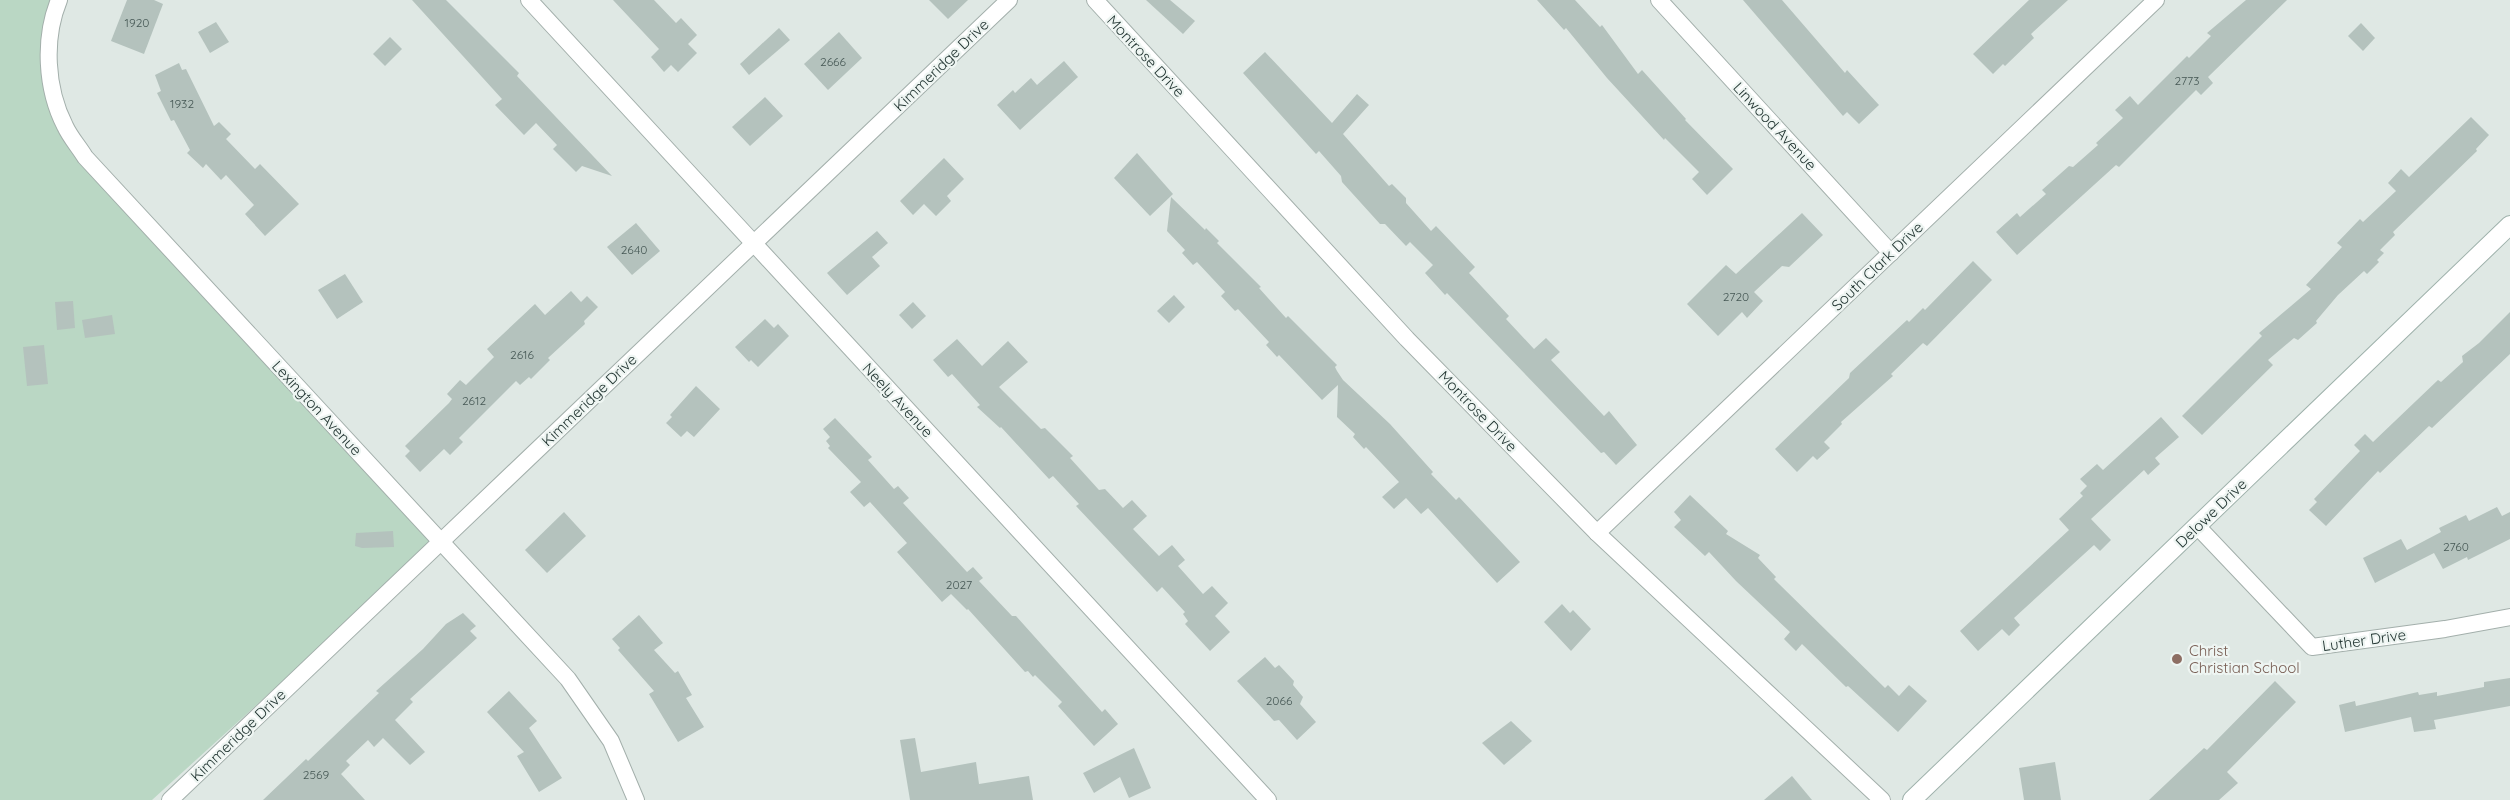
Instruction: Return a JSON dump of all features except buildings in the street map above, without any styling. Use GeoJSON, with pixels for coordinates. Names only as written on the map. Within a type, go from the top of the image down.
{"type":"FeatureCollection","features":[{"type":"Feature","properties":{"kind":"street","name":"Lexington Avenue"},"geometry":{"type":"LineString","coordinates":[[58,0],[48,52],[53,97],[65,126],[85,157],[567,680],[610,741],[636,800]]}},
{"type":"Feature","properties":{"kind":"street","name":"Neely Avenue"},"geometry":{"type":"LineString","coordinates":[[529,0],[1268,800]]}},
{"type":"Feature","properties":{"kind":"street","name":"Kimmeridge Drive"},"geometry":{"type":"LineString","coordinates":[[170,800],[1009,0]]}},
{"type":"Feature","properties":{"kind":"street","name":"Montrose Drive"},"geometry":{"type":"LineString","coordinates":[[1095,0],[1407,339],[1597,533],[1882,800]]}},
{"type":"Feature","properties":{"kind":"street","name":"Linwood Avenue"},"geometry":{"type":"LineString","coordinates":[[1659,0],[1891,253]]}},
{"type":"Feature","properties":{"kind":"street","name":"South Clark Drive"},"geometry":{"type":"LineString","coordinates":[[1597,533],[2156,0]]}},
{"type":"Feature","properties":{"kind":"street","name":"Delowe Drive"},"geometry":{"type":"LineString","coordinates":[[1912,800],[2510,225]]}},
{"type":"Feature","properties":{"kind":"street","name":"Luther Drive"},"geometry":{"type":"LineString","coordinates":[[2197,526],[2312,647],[2445,629],[2510,617]]}},
{"type":"Feature","properties":{"kind":"green space"},"geometry":{"type":"Polygon","coordinates":[[[0,0],[56,0],[52,113],[439,539],[152,800],[0,800],[0,0]]]}},
{"type":"Feature","properties":{"kind":"place","name":"Christ Christian School"},"geometry":{"type":"Point","coordinates":[2177,659]}}]}
